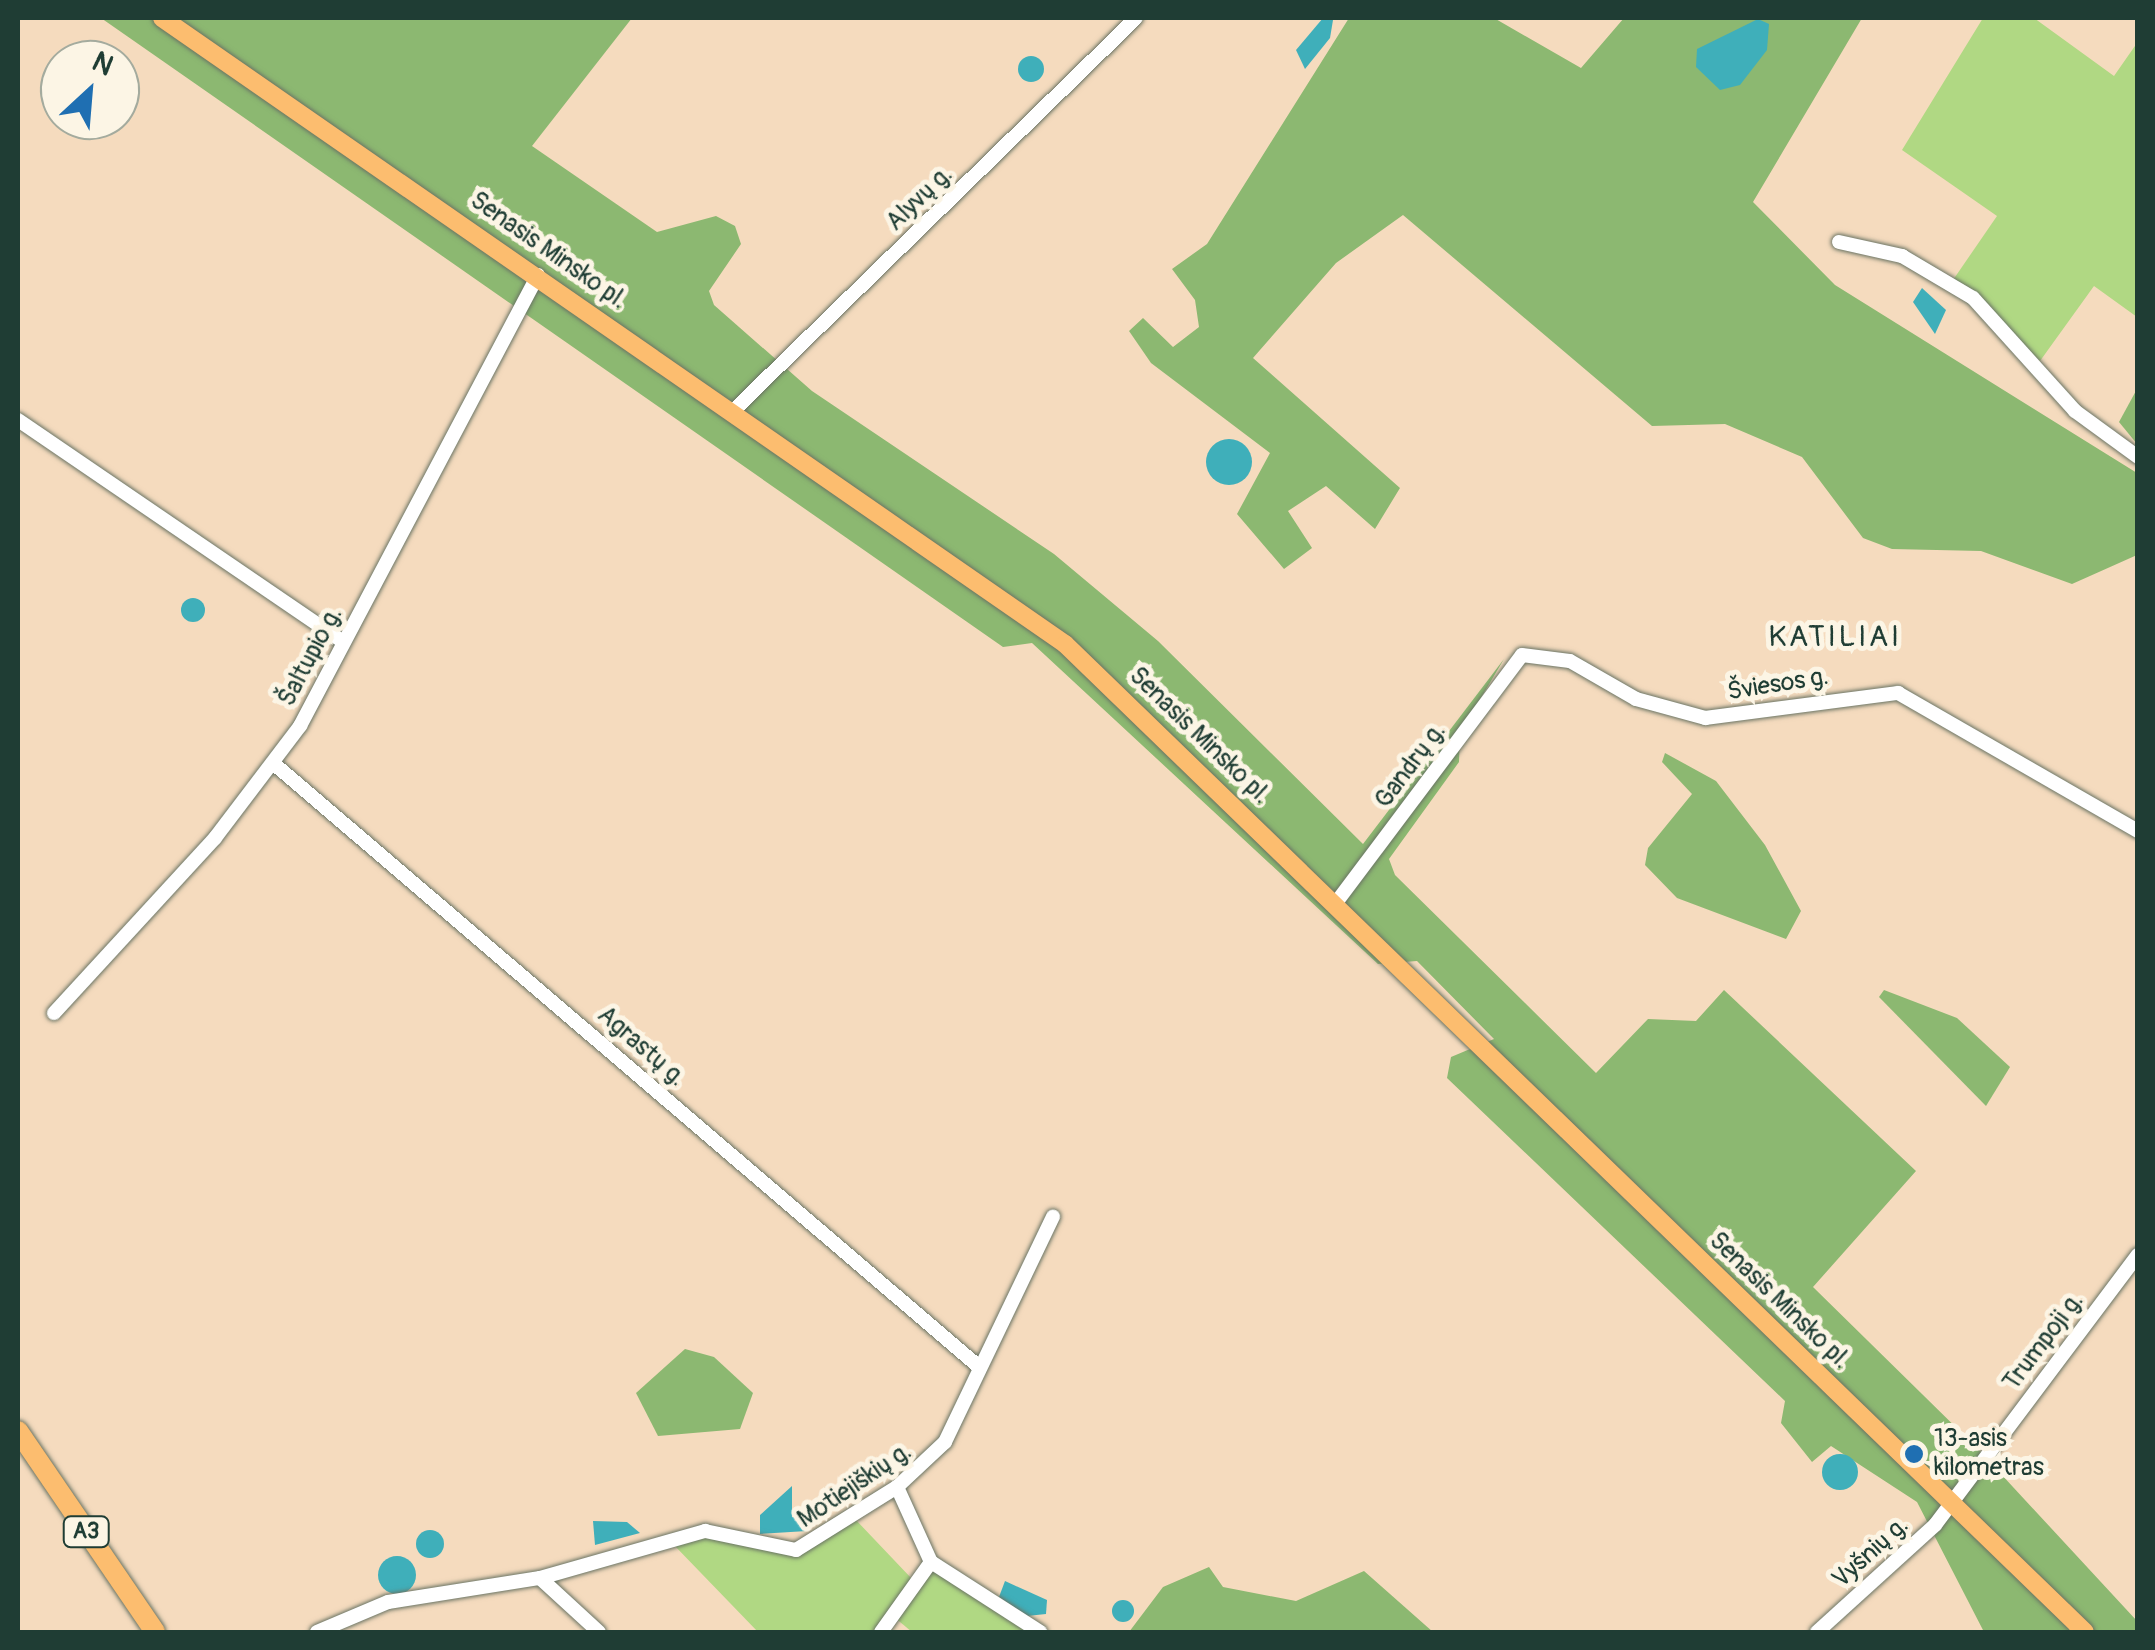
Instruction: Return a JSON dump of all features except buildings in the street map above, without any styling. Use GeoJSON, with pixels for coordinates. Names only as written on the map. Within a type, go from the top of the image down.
{"type":"FeatureCollection","features":[{"type":"Feature","properties":{"kind":"highway","name":"A3"},"geometry":{"type":"LineString","coordinates":[[18,1431],[155,1632]]}},
{"type":"Feature","properties":{"kind":"main road","name":"Senasis Minsko pl."},"geometry":{"type":"LineString","coordinates":[[162,18],[734,410],[1065,644],[2085,1632]]}},
{"type":"Feature","properties":{"kind":"street","name":"Alyvų g."},"geometry":{"type":"LineString","coordinates":[[734,410],[1136,18]]}},
{"type":"Feature","properties":{"kind":"street"},"geometry":{"type":"LineString","coordinates":[[1840,242],[1902,256],[1973,298],[2076,411],[2138,457]]}},
{"type":"Feature","properties":{"kind":"street","name":"Šaltupio g."},"geometry":{"type":"LineString","coordinates":[[54,1013],[273,763],[344,642],[538,275]]}},
{"type":"Feature","properties":{"kind":"street"},"geometry":{"type":"LineString","coordinates":[[18,420],[344,642]]}},
{"type":"Feature","properties":{"kind":"street","name":"Gandrų g."},"geometry":{"type":"LineString","coordinates":[[1336,904],[1522,655]]}},
{"type":"Feature","properties":{"kind":"street","name":"Šviesos g."},"geometry":{"type":"LineString","coordinates":[[1522,655],[1570,660],[1636,700],[1704,718],[1898,693],[2138,832]]}},
{"type":"Feature","properties":{"kind":"street","name":"Agrastų g."},"geometry":{"type":"LineString","coordinates":[[273,763],[978,1366]]}},
{"type":"Feature","properties":{"kind":"street","name":"Motiejiškių g."},"geometry":{"type":"LineString","coordinates":[[316,1632],[388,1602],[540,1578],[704,1531],[796,1550],[933,1460],[1053,1217]]}},
{"type":"Feature","properties":{"kind":"street","name":"Trumpoji g."},"geometry":{"type":"LineString","coordinates":[[1952,1504],[2138,1255]]}},
{"type":"Feature","properties":{"kind":"street"},"geometry":{"type":"LineString","coordinates":[[897,1487],[931,1562],[1040,1632]]}},
{"type":"Feature","properties":{"kind":"street","name":"Vyšnių g."},"geometry":{"type":"LineString","coordinates":[[1817,1632],[1952,1504]]}},
{"type":"Feature","properties":{"kind":"street"},"geometry":{"type":"LineString","coordinates":[[880,1632],[931,1562]]}},
{"type":"Feature","properties":{"kind":"street"},"geometry":{"type":"LineString","coordinates":[[540,1578],[600,1632]]}},
{"type":"Feature","properties":{"kind":"green space"},"geometry":{"type":"Polygon","coordinates":[[[101,18],[632,18],[532,146],[657,232],[716,216],[735,226],[741,244],[709,291],[714,305],[812,391],[1054,554],[1158,641],[1363,844],[1504,659],[1460,733],[1459,762],[1389,859],[1395,875],[1596,1073],[1648,1019],[1696,1021],[1724,990],[1916,1171],[1813,1287],[1977,1448],[2137,1621],[2137,1632],[1984,1632],[1917,1502],[1831,1446],[1812,1462],[1781,1423],[1785,1401],[1447,1078],[1451,1057],[1494,1039],[1417,961],[1378,964],[1032,643],[1003,647],[140,45],[140,40],[133,40],[101,18]]]}},
{"type":"Feature","properties":{"kind":"green space"},"geometry":{"type":"Polygon","coordinates":[[[1349,18],[1494,18],[1581,68],[1624,18],[1862,18],[1753,202],[1835,285],[2137,473],[2137,555],[2072,584],[1981,551],[1892,549],[1863,538],[1802,457],[1725,424],[1652,426],[1403,215],[1336,263],[1253,358],[1400,488],[1375,529],[1326,486],[1288,511],[1312,548],[1284,569],[1237,514],[1270,453],[1151,363],[1129,331],[1143,318],[1173,347],[1199,327],[1195,300],[1172,269],[1207,244],[1349,18]]]}},
{"type":"Feature","properties":{"kind":"green space"},"geometry":{"type":"Polygon","coordinates":[[[1983,18],[2034,18],[2114,76],[2137,43],[2137,317],[2094,286],[2040,361],[1953,280],[1997,216],[1902,150],[1983,18]]]}},
{"type":"Feature","properties":{"kind":"green space"},"geometry":{"type":"Polygon","coordinates":[[[2137,389],[2137,444],[2119,422],[2137,389]]]}},
{"type":"Feature","properties":{"kind":"green space"},"geometry":{"type":"Polygon","coordinates":[[[1665,753],[1716,781],[1765,845],[1801,911],[1786,939],[1677,898],[1645,865],[1648,848],[1692,794],[1662,762],[1665,753]]]}},
{"type":"Feature","properties":{"kind":"green space"},"geometry":{"type":"Polygon","coordinates":[[[1884,990],[1957,1018],[2010,1067],[1986,1106],[1879,997],[1884,990]]]}},
{"type":"Feature","properties":{"kind":"green space"},"geometry":{"type":"Polygon","coordinates":[[[685,1349],[714,1357],[753,1393],[740,1429],[658,1436],[636,1393],[685,1349]]]}},
{"type":"Feature","properties":{"kind":"green space"},"geometry":{"type":"Polygon","coordinates":[[[855,1519],[913,1580],[878,1632],[758,1632],[672,1543],[715,1533],[800,1553],[855,1519]]]}},
{"type":"Feature","properties":{"kind":"green space"},"geometry":{"type":"Polygon","coordinates":[[[1209,1567],[1223,1587],[1296,1601],[1364,1571],[1433,1632],[1129,1632],[1163,1587],[1209,1567]]]}},
{"type":"Feature","properties":{"kind":"green space"},"geometry":{"type":"Polygon","coordinates":[[[930,1568],[1035,1632],[912,1632],[894,1617],[930,1568]]]}},
{"type":"Feature","properties":{"kind":"water"},"geometry":{"type":"Polygon","coordinates":[[[1323,18],[1333,20],[1330,38],[1305,69],[1296,50],[1323,18]]]}},
{"type":"Feature","properties":{"kind":"water"},"geometry":{"type":"Polygon","coordinates":[[[1758,19],[1769,24],[1767,50],[1740,85],[1720,90],[1696,67],[1697,49],[1758,19]]]}},
{"type":"Feature","properties":{"kind":"water"},"geometry":{"type":"Polygon","coordinates":[[[1031,56],[1040,60],[1044,69],[1040,78],[1031,82],[1022,78],[1018,69],[1022,60],[1031,56]]]}},
{"type":"Feature","properties":{"kind":"water"},"geometry":{"type":"Polygon","coordinates":[[[1922,288],[1946,310],[1935,334],[1913,302],[1922,288]]]}},
{"type":"Feature","properties":{"kind":"water"},"geometry":{"type":"Polygon","coordinates":[[[1229,439],[1245,446],[1252,462],[1245,478],[1229,485],[1213,478],[1206,462],[1213,446],[1229,439]]]}},
{"type":"Feature","properties":{"kind":"water"},"geometry":{"type":"Polygon","coordinates":[[[193,598],[202,601],[202,619],[193,622],[184,619],[181,610],[184,601],[193,598]]]}},
{"type":"Feature","properties":{"kind":"water"},"geometry":{"type":"Polygon","coordinates":[[[1840,1454],[1853,1459],[1858,1472],[1853,1485],[1840,1490],[1827,1485],[1822,1472],[1827,1459],[1840,1454]]]}},
{"type":"Feature","properties":{"kind":"water"},"geometry":{"type":"Polygon","coordinates":[[[792,1486],[792,1517],[809,1518],[807,1531],[760,1534],[760,1515],[792,1486]]]}},
{"type":"Feature","properties":{"kind":"water"},"geometry":{"type":"Polygon","coordinates":[[[593,1521],[627,1522],[640,1533],[595,1545],[593,1521]]]}},
{"type":"Feature","properties":{"kind":"water"},"geometry":{"type":"Polygon","coordinates":[[[430,1530],[440,1534],[444,1544],[440,1554],[430,1558],[420,1554],[416,1544],[420,1534],[430,1530]]]}},
{"type":"Feature","properties":{"kind":"water"},"geometry":{"type":"Polygon","coordinates":[[[397,1556],[410,1562],[416,1575],[410,1588],[397,1594],[384,1588],[378,1575],[384,1562],[397,1556]]]}},
{"type":"Feature","properties":{"kind":"water"},"geometry":{"type":"Polygon","coordinates":[[[1005,1581],[1047,1600],[1046,1614],[1027,1616],[999,1597],[1005,1581]]]}},
{"type":"Feature","properties":{"kind":"water"},"geometry":{"type":"Polygon","coordinates":[[[1119,1600],[1127,1600],[1134,1611],[1127,1622],[1119,1622],[1112,1615],[1112,1607],[1119,1600]]]}},
{"type":"Feature","properties":{"kind":"place","name":"13-asis kilometras"},"geometry":{"type":"Point","coordinates":[1914,1454]}},
{"type":"Feature","properties":{"kind":"district","name":"KATILIAI"},"geometry":{"type":"Point","coordinates":[1835,637]}}]}
